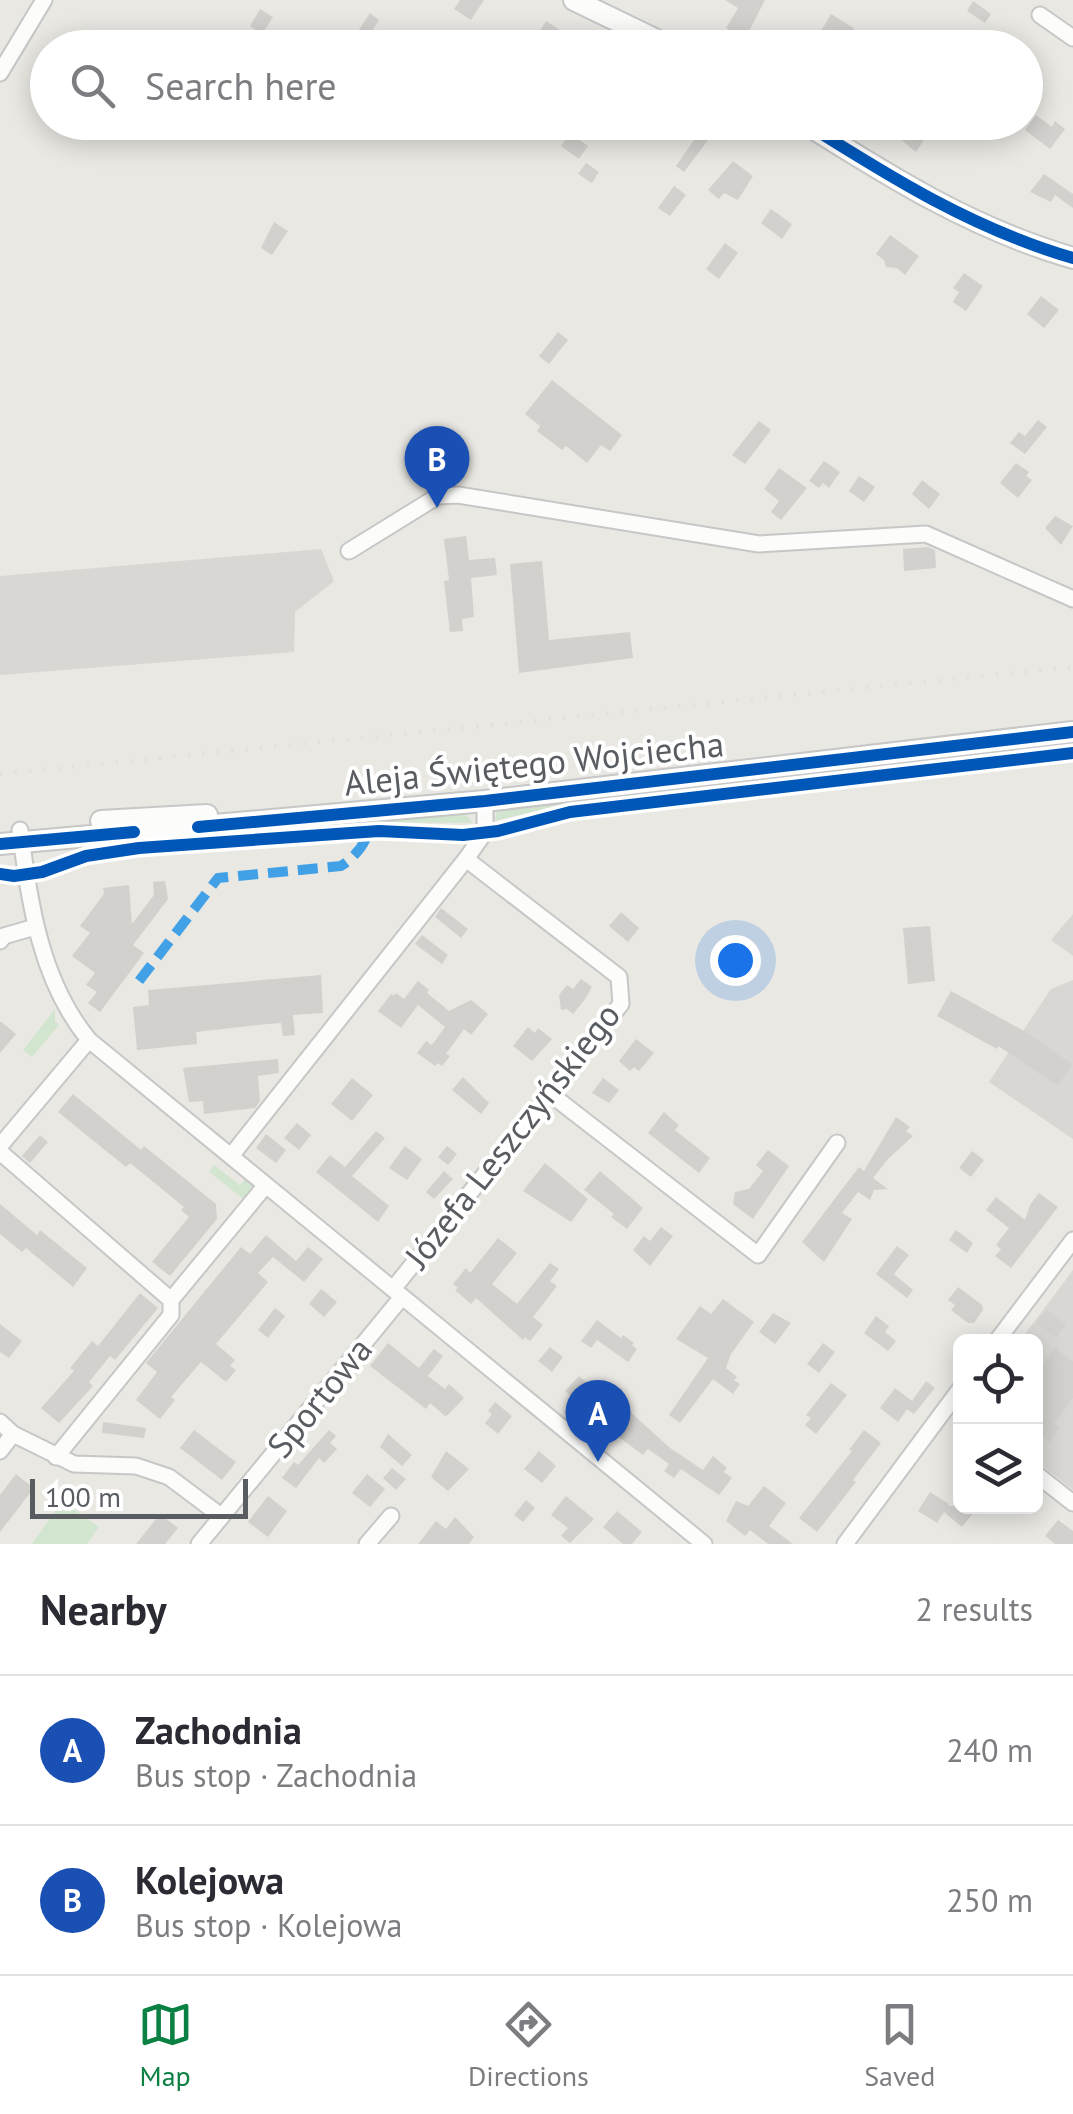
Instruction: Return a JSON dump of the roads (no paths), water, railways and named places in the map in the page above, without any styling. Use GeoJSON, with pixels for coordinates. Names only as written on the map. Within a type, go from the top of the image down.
{"type":"FeatureCollection","features":[{"type":"Feature","properties":{"kind":"street"},"geometry":{"type":"LineString","coordinates":[[0,73],[44,0]]}},
{"type":"Feature","properties":{"kind":"street"},"geometry":{"type":"LineString","coordinates":[[574,0],[636,30]]}},
{"type":"Feature","properties":{"kind":"street"},"geometry":{"type":"LineString","coordinates":[[1040,15],[1073,38]]}},
{"type":"Feature","properties":{"kind":"street"},"geometry":{"type":"LineString","coordinates":[[832,140],[963,218],[1073,258]]}},
{"type":"Feature","properties":{"kind":"street"},"geometry":{"type":"LineString","coordinates":[[350,550],[438,496],[458,495],[759,544],[926,534],[1073,598]]}},
{"type":"Feature","properties":{"kind":"street","name":"Aleja Świętego Wojciecha"},"geometry":{"type":"LineString","coordinates":[[0,844],[14,835],[186,814],[270,819],[485,802],[1073,732]]}},
{"type":"Feature","properties":{"kind":"street"},"geometry":{"type":"LineString","coordinates":[[231,1156],[466,860],[486,832],[485,802]]}},
{"type":"Feature","properties":{"kind":"street"},"geometry":{"type":"LineString","coordinates":[[14,835],[35,927],[60,999],[88,1040],[704,1544]]}},
{"type":"Feature","properties":{"kind":"street","name":"Józefa Leszczyńskiego"},"geometry":{"type":"LineString","coordinates":[[398,1293],[549,1092],[621,1004],[619,977],[466,860]]}},
{"type":"Feature","properties":{"kind":"street"},"geometry":{"type":"LineString","coordinates":[[0,941],[4,936],[35,927]]}},
{"type":"Feature","properties":{"kind":"street"},"geometry":{"type":"LineString","coordinates":[[88,1040],[0,1149],[171,1300]]}},
{"type":"Feature","properties":{"kind":"street"},"geometry":{"type":"LineString","coordinates":[[549,1092],[758,1255],[838,1142]]}},
{"type":"Feature","properties":{"kind":"street"},"geometry":{"type":"LineString","coordinates":[[56,1457],[171,1315],[171,1300],[266,1185]]}},
{"type":"Feature","properties":{"kind":"street"},"geometry":{"type":"LineString","coordinates":[[1002,1334],[1073,1240]]}},
{"type":"Feature","properties":{"kind":"street","name":"Sportowa"},"geometry":{"type":"LineString","coordinates":[[199,1544],[398,1293]]}},
{"type":"Feature","properties":{"kind":"street"},"geometry":{"type":"LineString","coordinates":[[846,1544],[953,1412]]}},
{"type":"Feature","properties":{"kind":"street"},"geometry":{"type":"LineString","coordinates":[[0,1451],[6,1428],[74,1464],[136,1466],[169,1476],[221,1516]]}},
{"type":"Feature","properties":{"kind":"street"},"geometry":{"type":"LineString","coordinates":[[1043,1480],[1073,1504]]}},
{"type":"Feature","properties":{"kind":"street"},"geometry":{"type":"LineString","coordinates":[[367,1544],[390,1516]]}},
{"type":"Feature","properties":{"kind":"railway"},"geometry":{"type":"LineString","coordinates":[[0,774],[1073,667]]}},
{"type":"Feature","properties":{"kind":"place","name":"Kolejowa"},"geometry":{"type":"Point","coordinates":[437,508]}},
{"type":"Feature","properties":{"kind":"place","name":"Zachodnia"},"geometry":{"type":"Point","coordinates":[598,1462]}}]}
